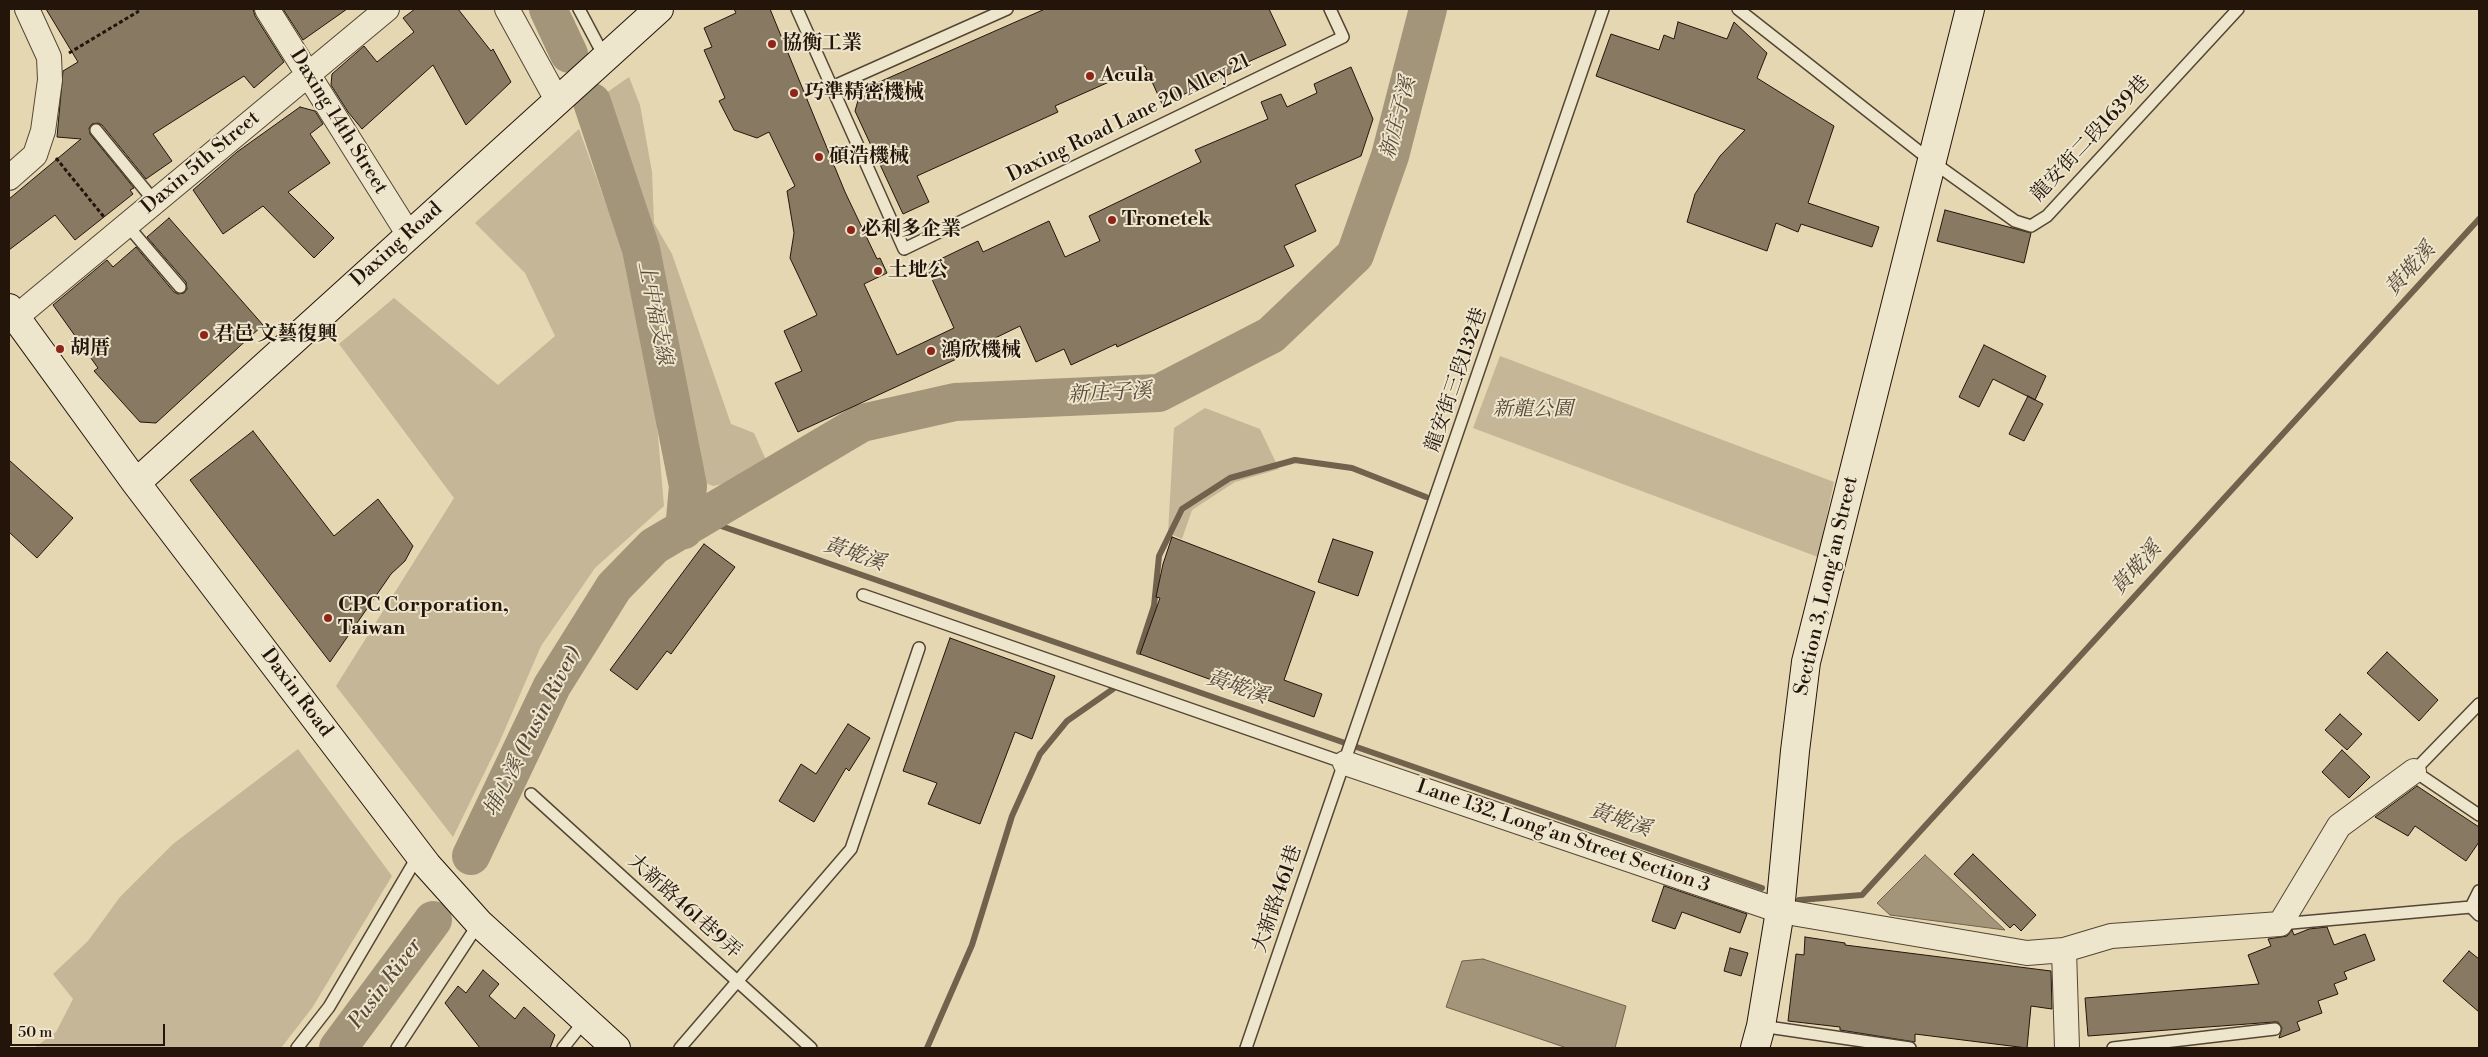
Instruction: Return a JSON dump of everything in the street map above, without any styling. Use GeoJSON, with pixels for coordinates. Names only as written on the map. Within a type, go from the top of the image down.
{"type":"FeatureCollection","features":[{"type":"Feature","properties":{"kind":"street"},"geometry":{"type":"LineString","coordinates":[[9,178],[19,171],[34,155],[44,131],[50,80],[49,57],[27,9]]}},
{"type":"Feature","properties":{"kind":"street","name":"Daxing 14th Street"},"geometry":{"type":"LineString","coordinates":[[267,9],[408,235]]}},
{"type":"Feature","properties":{"kind":"street","name":"Daxin 5th Street"},"geometry":{"type":"LineString","coordinates":[[12,313],[127,225],[387,9]]}},
{"type":"Feature","properties":{"kind":"street"},"geometry":{"type":"LineString","coordinates":[[507,9],[557,100]]}},
{"type":"Feature","properties":{"kind":"street","name":"Daxing Road"},"geometry":{"type":"LineString","coordinates":[[136,483],[604,56],[659,9]]}},
{"type":"Feature","properties":{"kind":"street","name":"Section 3, Long'an Street"},"geometry":{"type":"LineString","coordinates":[[1758,1037],[1780,911],[1795,751],[1806,662],[1930,160],[1970,9]]}},
{"type":"Feature","properties":{"kind":"street","name":"Daxin Road"},"geometry":{"type":"LineString","coordinates":[[12,313],[136,483],[423,860],[476,919],[616,1048]]}},
{"type":"Feature","properties":{"kind":"street","name":"Lane 132, Long'an Street Section 3"},"geometry":{"type":"LineString","coordinates":[[1345,763],[1780,911],[2027,953],[2064,950],[2111,936],[2280,924]]}},
{"type":"Feature","properties":{"kind":"street"},"geometry":{"type":"LineString","coordinates":[[2280,924],[2339,826],[2414,771]]}},
{"type":"Feature","properties":{"kind":"street"},"geometry":{"type":"LineString","coordinates":[[2064,950],[2067,1048]]}},
{"type":"Feature","properties":{"kind":"lane"},"geometry":{"type":"LineString","coordinates":[[579,9],[604,56]]}},
{"type":"Feature","properties":{"kind":"lane"},"geometry":{"type":"LineString","coordinates":[[797,9],[832,87],[1008,9]]}},
{"type":"Feature","properties":{"kind":"lane","name":"Daxing Road Lane 20 Alley 21"},"geometry":{"type":"LineString","coordinates":[[832,87],[904,249],[1343,37],[1330,9]]}},
{"type":"Feature","properties":{"kind":"lane","name":"龍安街三段132巷"},"geometry":{"type":"LineString","coordinates":[[1345,763],[1603,9]]}},
{"type":"Feature","properties":{"kind":"lane","name":"龍安街二段1639巷"},"geometry":{"type":"LineString","coordinates":[[1738,9],[1930,160],[2015,221],[2031,226],[2047,216],[2238,9]]}},
{"type":"Feature","properties":{"kind":"lane"},"geometry":{"type":"LineString","coordinates":[[96,130],[155,202]]}},
{"type":"Feature","properties":{"kind":"lane"},"geometry":{"type":"LineString","coordinates":[[127,225],[180,287]]}},
{"type":"Feature","properties":{"kind":"lane"},"geometry":{"type":"LineString","coordinates":[[863,595],[1345,763]]}},
{"type":"Feature","properties":{"kind":"lane"},"geometry":{"type":"LineString","coordinates":[[680,1048],[851,849],[919,648]]}},
{"type":"Feature","properties":{"kind":"lane"},"geometry":{"type":"LineString","coordinates":[[2479,704],[2414,771],[2479,815]]}},
{"type":"Feature","properties":{"kind":"lane","name":"大新路461巷"},"geometry":{"type":"LineString","coordinates":[[1246,1048],[1345,763]]}},
{"type":"Feature","properties":{"kind":"lane","name":"大新路461巷9弄"},"geometry":{"type":"LineString","coordinates":[[531,794],[811,1048]]}},
{"type":"Feature","properties":{"kind":"lane"},"geometry":{"type":"LineString","coordinates":[[297,1048],[329,1008],[423,860]]}},
{"type":"Feature","properties":{"kind":"lane"},"geometry":{"type":"LineString","coordinates":[[2280,924],[2475,911],[2479,891]]}},
{"type":"Feature","properties":{"kind":"lane"},"geometry":{"type":"LineString","coordinates":[[397,1048],[476,919]]}},
{"type":"Feature","properties":{"kind":"lane"},"geometry":{"type":"LineString","coordinates":[[562,1048],[585,1020]]}},
{"type":"Feature","properties":{"kind":"lane"},"geometry":{"type":"LineString","coordinates":[[2113,1048],[2275,1029]]}},
{"type":"Feature","properties":{"kind":"lane"},"geometry":{"type":"LineString","coordinates":[[1758,1037],[1910,1048]]}},
{"type":"Feature","properties":{"kind":"path"},"geometry":{"type":"LineString","coordinates":[[49,57],[65,56],[139,11]]}},
{"type":"Feature","properties":{"kind":"path"},"geometry":{"type":"LineString","coordinates":[[34,155],[44,165],[54,156],[105,217]]}},
{"type":"Feature","properties":{"kind":"green space"},"geometry":{"type":"Polygon","coordinates":[[[629,77],[640,105],[652,172],[654,223],[672,254],[731,424],[754,433],[766,460],[742,480],[713,486],[694,478],[679,378],[655,277],[611,130],[606,93],[629,77]]]}},
{"type":"Feature","properties":{"kind":"green space"},"geometry":{"type":"Polygon","coordinates":[[[579,129],[633,279],[655,401],[664,506],[595,568],[541,646],[499,743],[453,837],[336,686],[454,498],[339,344],[394,298],[498,385],[555,336],[525,273],[475,223],[579,129]]]}},
{"type":"Feature","properties":{"kind":"green space","name":"新龍公園"},"geometry":{"type":"Polygon","coordinates":[[[1500,356],[1834,482],[1818,557],[1473,428],[1500,356]]]}},
{"type":"Feature","properties":{"kind":"green space"},"geometry":{"type":"Polygon","coordinates":[[[1205,408],[1260,429],[1279,469],[1235,482],[1192,510],[1182,539],[1168,533],[1174,428],[1205,408]]]}},
{"type":"Feature","properties":{"kind":"green space"},"geometry":{"type":"Polygon","coordinates":[[[298,749],[392,876],[312,1008],[281,1048],[34,1048],[56,1032],[73,999],[53,974],[88,941],[120,897],[173,844],[298,749]]]}},
{"type":"Feature","properties":{"kind":"shaded area"},"geometry":{"type":"Polygon","coordinates":[[[1925,855],[2005,930],[1890,915],[1877,903],[1925,855]]]}},
{"type":"Feature","properties":{"kind":"shaded area"},"geometry":{"type":"Polygon","coordinates":[[[1483,959],[1626,1006],[1615,1048],[1567,1048],[1446,1007],[1462,961],[1483,959]]]}},
{"type":"Feature","properties":{"kind":"building"},"geometry":{"type":"Polygon","coordinates":[[[46,9],[253,9],[255,16],[284,62],[254,88],[244,76],[153,134],[172,161],[146,179],[102,125],[98,123],[92,124],[89,128],[90,134],[134,188],[130,190],[133,194],[75,240],[55,215],[9,250],[9,199],[81,139],[57,137],[63,71],[78,62],[46,9]]]}},
{"type":"Feature","properties":{"kind":"building"},"geometry":{"type":"Polygon","coordinates":[[[283,9],[347,9],[303,40],[283,9]]]}},
{"type":"Feature","properties":{"kind":"building"},"geometry":{"type":"Polygon","coordinates":[[[415,9],[458,9],[491,51],[493,49],[511,82],[466,125],[433,65],[362,129],[348,112],[331,85],[332,74],[364,46],[377,62],[414,32],[403,18],[415,9]]]}},
{"type":"Feature","properties":{"kind":"building"},"geometry":{"type":"Polygon","coordinates":[[[734,9],[770,9],[845,192],[877,259],[880,258],[887,273],[864,284],[897,355],[954,328],[926,266],[978,241],[983,252],[1049,221],[1065,257],[1100,241],[1089,216],[1201,162],[1195,150],[1268,119],[1261,102],[1281,94],[1287,107],[1317,93],[1314,84],[1351,67],[1373,119],[1361,156],[1295,185],[1316,231],[1284,246],[1294,266],[1117,347],[1116,344],[1071,365],[1064,349],[1036,362],[1020,326],[962,354],[963,356],[798,432],[775,383],[802,371],[784,331],[817,315],[790,258],[794,233],[787,191],[795,186],[769,132],[757,138],[734,130],[719,101],[725,98],[704,50],[712,47],[704,28],[736,13],[734,9]]]}},
{"type":"Feature","properties":{"kind":"building"},"geometry":{"type":"Polygon","coordinates":[[[1045,9],[1269,9],[1286,45],[1248,62],[1250,65],[1162,104],[1145,66],[1055,106],[1058,112],[917,176],[929,202],[903,214],[855,111],[861,90],[1045,9]]]}},
{"type":"Feature","properties":{"kind":"building"},"geometry":{"type":"Polygon","coordinates":[[[1678,22],[1727,39],[1734,22],[1767,53],[1757,78],[1834,126],[1808,203],[1879,227],[1872,247],[1801,224],[1798,232],[1776,223],[1767,251],[1687,222],[1695,194],[1720,156],[1745,130],[1596,76],[1611,34],[1659,50],[1664,35],[1674,39],[1678,22]]]}},
{"type":"Feature","properties":{"kind":"building"},"geometry":{"type":"Polygon","coordinates":[[[300,107],[315,111],[323,124],[310,134],[330,163],[288,192],[334,238],[314,258],[263,206],[223,234],[193,190],[237,152],[300,107]]]}},
{"type":"Feature","properties":{"kind":"building"},"geometry":{"type":"Polygon","coordinates":[[[1945,210],[2031,233],[2024,263],[1937,241],[1945,210]]]}},
{"type":"Feature","properties":{"kind":"building"},"geometry":{"type":"Polygon","coordinates":[[[169,218],[263,325],[156,423],[140,422],[94,371],[98,368],[53,305],[107,260],[113,267],[136,247],[174,292],[178,294],[184,293],[187,289],[186,282],[147,237],[169,218]]]}},
{"type":"Feature","properties":{"kind":"building"},"geometry":{"type":"Polygon","coordinates":[[[1984,345],[2046,376],[2035,400],[1993,379],[1979,407],[1959,397],[1984,345]]]}},
{"type":"Feature","properties":{"kind":"building"},"geometry":{"type":"Polygon","coordinates":[[[2028,396],[2043,404],[2024,441],[2009,434],[2028,396]]]}},
{"type":"Feature","properties":{"kind":"building","name":"CPC Corporation, Taiwan"},"geometry":{"type":"Polygon","coordinates":[[[253,431],[334,536],[378,499],[413,546],[405,561],[391,574],[330,662],[190,480],[253,431]]]}},
{"type":"Feature","properties":{"kind":"building"},"geometry":{"type":"Polygon","coordinates":[[[9,460],[73,518],[37,558],[9,532],[9,460]]]}},
{"type":"Feature","properties":{"kind":"building"},"geometry":{"type":"Polygon","coordinates":[[[1172,537],[1315,592],[1284,680],[1322,694],[1314,717],[1140,654],[1160,598],[1156,597],[1163,564],[1172,537]]]}},
{"type":"Feature","properties":{"kind":"building"},"geometry":{"type":"Polygon","coordinates":[[[1333,539],[1373,552],[1358,596],[1318,582],[1333,539]]]}},
{"type":"Feature","properties":{"kind":"building"},"geometry":{"type":"Polygon","coordinates":[[[704,544],[735,567],[671,654],[667,651],[637,690],[610,670],[704,544]]]}},
{"type":"Feature","properties":{"kind":"building"},"geometry":{"type":"Polygon","coordinates":[[[950,638],[1055,676],[1032,739],[1015,732],[980,824],[928,804],[937,783],[903,771],[950,638]]]}},
{"type":"Feature","properties":{"kind":"building"},"geometry":{"type":"Polygon","coordinates":[[[2387,652],[2438,700],[2419,721],[2367,673],[2387,652]]]}},
{"type":"Feature","properties":{"kind":"building"},"geometry":{"type":"Polygon","coordinates":[[[2340,714],[2362,734],[2347,750],[2325,730],[2340,714]]]}},
{"type":"Feature","properties":{"kind":"building"},"geometry":{"type":"Polygon","coordinates":[[[848,724],[870,738],[849,771],[846,768],[814,822],[779,801],[801,764],[816,774],[848,724]]]}},
{"type":"Feature","properties":{"kind":"building"},"geometry":{"type":"Polygon","coordinates":[[[2342,750],[2370,777],[2349,798],[2322,772],[2342,750]]]}},
{"type":"Feature","properties":{"kind":"building"},"geometry":{"type":"Polygon","coordinates":[[[2417,786],[2479,827],[2479,842],[2466,861],[2415,826],[2408,836],[2375,817],[2417,786]]]}},
{"type":"Feature","properties":{"kind":"building"},"geometry":{"type":"Polygon","coordinates":[[[1973,854],[2036,915],[2021,931],[2014,924],[2010,928],[1954,874],[1973,854]]]}},
{"type":"Feature","properties":{"kind":"building"},"geometry":{"type":"Polygon","coordinates":[[[1664,886],[1747,914],[1740,933],[1682,912],[1675,929],[1652,921],[1664,886]]]}},
{"type":"Feature","properties":{"kind":"building"},"geometry":{"type":"Polygon","coordinates":[[[2327,927],[2334,945],[2365,934],[2375,960],[2344,972],[2347,979],[2334,984],[2338,994],[2318,1001],[2322,1013],[2297,1022],[2300,1030],[2279,1038],[2282,1028],[2278,1022],[2274,1022],[2088,1036],[2085,998],[2259,984],[2248,955],[2271,946],[2268,939],[2287,936],[2292,930],[2294,935],[2309,929],[2327,927]]]}},
{"type":"Feature","properties":{"kind":"building"},"geometry":{"type":"Polygon","coordinates":[[[1805,937],[1845,943],[1845,945],[2051,971],[2052,1009],[2031,1006],[2027,1048],[1915,1034],[1915,1042],[1840,1030],[1840,1027],[1788,1021],[1796,954],[1804,955],[1805,937]]]}},
{"type":"Feature","properties":{"kind":"building"},"geometry":{"type":"Polygon","coordinates":[[[1730,948],[1748,953],[1741,976],[1724,971],[1730,948]]]}},
{"type":"Feature","properties":{"kind":"building"},"geometry":{"type":"Polygon","coordinates":[[[2469,951],[2479,959],[2479,1012],[2443,981],[2469,951]]]}},
{"type":"Feature","properties":{"kind":"building"},"geometry":{"type":"Polygon","coordinates":[[[483,970],[499,984],[489,996],[515,1019],[524,1007],[555,1035],[550,1048],[480,1048],[445,1003],[458,986],[466,993],[483,970]]]}},
{"type":"Feature","properties":{"kind":"waterway"},"geometry":{"type":"LineString","coordinates":[[548,9],[569,54]]}},
{"type":"Feature","properties":{"kind":"waterway","name":"新庄子溪"},"geometry":{"type":"LineString","coordinates":[[471,856],[552,686],[614,587],[654,546],[862,423],[955,402],[1159,393],[1271,335],[1355,255],[1390,156],[1428,9]]}},
{"type":"Feature","properties":{"kind":"waterway","name":"上中福支線"},"geometry":{"type":"LineString","coordinates":[[592,102],[641,249],[688,486],[684,530]]}},
{"type":"Feature","properties":{"kind":"waterway","name":"黃墘溪"},"geometry":{"type":"LineString","coordinates":[[1799,900],[1862,895],[2479,219]]}},
{"type":"Feature","properties":{"kind":"waterway"},"geometry":{"type":"LineString","coordinates":[[1139,652],[1154,606],[1159,556],[1182,509],[1230,478],[1295,460],[1352,468],[1426,497]]}},
{"type":"Feature","properties":{"kind":"waterway","name":"黃墘溪"},"geometry":{"type":"LineString","coordinates":[[701,519],[1762,888]]}},
{"type":"Feature","properties":{"kind":"waterway"},"geometry":{"type":"LineString","coordinates":[[927,1048],[972,945],[1012,816],[1040,754],[1067,721],[1113,689]]}},
{"type":"Feature","properties":{"kind":"waterway","name":"Pusin River"},"geometry":{"type":"LineString","coordinates":[[338,1048],[433,920]]}},
{"type":"Feature","properties":{"kind":"place","name":"協衡工業"},"geometry":{"type":"Point","coordinates":[772,44]}},
{"type":"Feature","properties":{"kind":"place","name":"Acula"},"geometry":{"type":"Point","coordinates":[1090,76]}},
{"type":"Feature","properties":{"kind":"place","name":"巧準精密機械"},"geometry":{"type":"Point","coordinates":[794,93]}},
{"type":"Feature","properties":{"kind":"place","name":"碩浩機械"},"geometry":{"type":"Point","coordinates":[819,157]}},
{"type":"Feature","properties":{"kind":"place","name":"Tronetek"},"geometry":{"type":"Point","coordinates":[1112,220]}},
{"type":"Feature","properties":{"kind":"place","name":"必利多企業"},"geometry":{"type":"Point","coordinates":[851,230]}},
{"type":"Feature","properties":{"kind":"place","name":"土地公"},"geometry":{"type":"Point","coordinates":[878,271]}},
{"type":"Feature","properties":{"kind":"place","name":"君邑 文藝復興"},"geometry":{"type":"Point","coordinates":[204,335]}},
{"type":"Feature","properties":{"kind":"place","name":"胡厝"},"geometry":{"type":"Point","coordinates":[60,349]}},
{"type":"Feature","properties":{"kind":"place","name":"鴻欣機械"},"geometry":{"type":"Point","coordinates":[931,351]}},
{"type":"Feature","properties":{"kind":"place","name":"CPC Corporation, Taiwan"},"geometry":{"type":"Point","coordinates":[328,618]}},
{"type":"Feature","properties":{"kind":"water label","name":"埔心溪 (Pusin River)"},"geometry":{"type":"Point","coordinates":[533,732]}}]}
